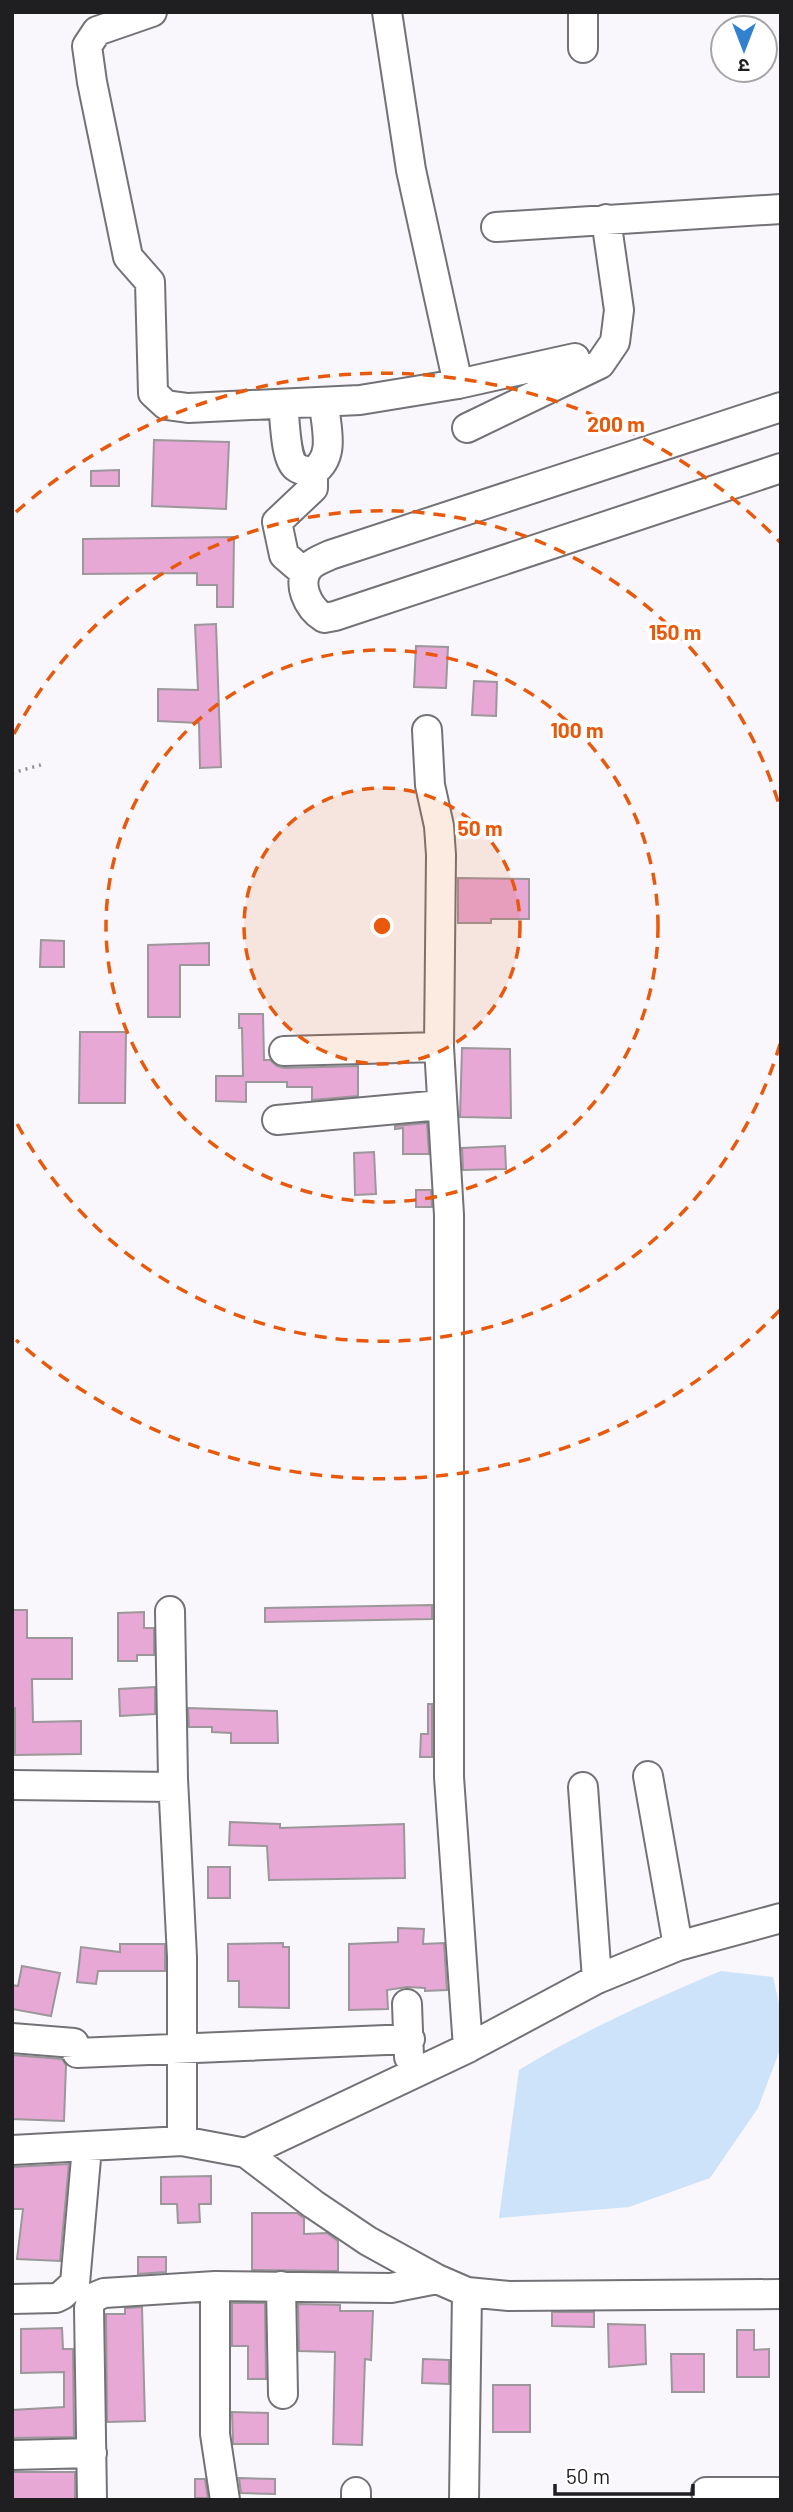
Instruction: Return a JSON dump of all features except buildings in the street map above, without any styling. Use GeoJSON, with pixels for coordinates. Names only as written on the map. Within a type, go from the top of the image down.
{"type":"FeatureCollection","features":[{"type":"Feature","properties":{"kind":"street"},"geometry":{"type":"LineString","coordinates":[[152,12],[97,31],[87,46],[128,257],[150,282],[153,393],[166,405],[188,408],[360,400],[458,384],[575,358]]}},
{"type":"Feature","properties":{"kind":"street"},"geometry":{"type":"LineString","coordinates":[[387,12],[411,170],[458,384]]}},
{"type":"Feature","properties":{"kind":"street"},"geometry":{"type":"LineString","coordinates":[[583,12],[583,48]]}},
{"type":"Feature","properties":{"kind":"street"},"geometry":{"type":"LineString","coordinates":[[496,227],[781,209]]}},
{"type":"Feature","properties":{"kind":"street"},"geometry":{"type":"LineString","coordinates":[[467,428],[600,364],[608,353],[615,342],[619,310],[606,219]]}},
{"type":"Feature","properties":{"kind":"street"},"geometry":{"type":"LineString","coordinates":[[283,404],[293,464],[299,469],[313,472],[323,465],[328,453],[324,403]]}},
{"type":"Feature","properties":{"kind":"street"},"geometry":{"type":"LineString","coordinates":[[781,407],[330,555],[313,563],[304,573],[304,593],[314,612],[324,618],[335,616],[781,468]]}},
{"type":"Feature","properties":{"kind":"street"},"geometry":{"type":"LineString","coordinates":[[304,573],[284,555],[277,522],[313,488],[313,472]]}},
{"type":"Feature","properties":{"kind":"street"},"geometry":{"type":"LineString","coordinates":[[427,730],[430,785],[439,826],[441,855],[439,1047],[449,1215],[449,1777],[468,2048]]}},
{"type":"Feature","properties":{"kind":"street"},"geometry":{"type":"LineString","coordinates":[[284,1051],[439,1047]]}},
{"type":"Feature","properties":{"kind":"street"},"geometry":{"type":"LineString","coordinates":[[277,1120],[441,1105]]}},
{"type":"Feature","properties":{"kind":"street"},"geometry":{"type":"LineString","coordinates":[[170,1611],[173,1787],[182,1957],[182,2141]]}},
{"type":"Feature","properties":{"kind":"street"},"geometry":{"type":"LineString","coordinates":[[648,1776],[678,1947]]}},
{"type":"Feature","properties":{"kind":"street"},"geometry":{"type":"LineString","coordinates":[[12,1785],[173,1787]]}},
{"type":"Feature","properties":{"kind":"street"},"geometry":{"type":"LineString","coordinates":[[583,1787],[597,1979]]}},
{"type":"Feature","properties":{"kind":"street"},"geometry":{"type":"LineString","coordinates":[[246,2153],[468,2048],[597,1979],[678,1947],[781,1919]]}},
{"type":"Feature","properties":{"kind":"street"},"geometry":{"type":"LineString","coordinates":[[407,2004],[409,2077]]}},
{"type":"Feature","properties":{"kind":"street"},"geometry":{"type":"LineString","coordinates":[[12,2038],[74,2043],[77,2053],[410,2039]]}},
{"type":"Feature","properties":{"kind":"street"},"geometry":{"type":"LineString","coordinates":[[12,2150],[182,2141],[246,2153],[313,2204],[368,2241],[437,2279],[467,2292],[509,2296],[781,2294]]}},
{"type":"Feature","properties":{"kind":"street"},"geometry":{"type":"LineString","coordinates":[[12,2299],[56,2298],[75,2283],[87,2147]]}},
{"type":"Feature","properties":{"kind":"street"},"geometry":{"type":"LineString","coordinates":[[92,2500],[89,2308],[92,2298],[104,2293],[215,2286],[391,2288],[437,2279]]}},
{"type":"Feature","properties":{"kind":"street"},"geometry":{"type":"LineString","coordinates":[[215,2286],[215,2434],[225,2500]]}},
{"type":"Feature","properties":{"kind":"street"},"geometry":{"type":"LineString","coordinates":[[281,2286],[283,2394]]}},
{"type":"Feature","properties":{"kind":"street"},"geometry":{"type":"LineString","coordinates":[[464,2500],[467,2292]]}},
{"type":"Feature","properties":{"kind":"street"},"geometry":{"type":"LineString","coordinates":[[12,2455],[92,2453]]}},
{"type":"Feature","properties":{"kind":"street"},"geometry":{"type":"LineString","coordinates":[[706,2492],[745,2496],[781,2492]]}},
{"type":"Feature","properties":{"kind":"path"},"geometry":{"type":"LineString","coordinates":[[12,773],[44,764]]}},
{"type":"Feature","properties":{"kind":"water"},"geometry":{"type":"Polygon","coordinates":[[[721,1971],[773,1977],[781,2012],[781,2047],[758,2108],[710,2178],[629,2207],[499,2218],[519,2070],[618,2017],[721,1971]]]}}]}
